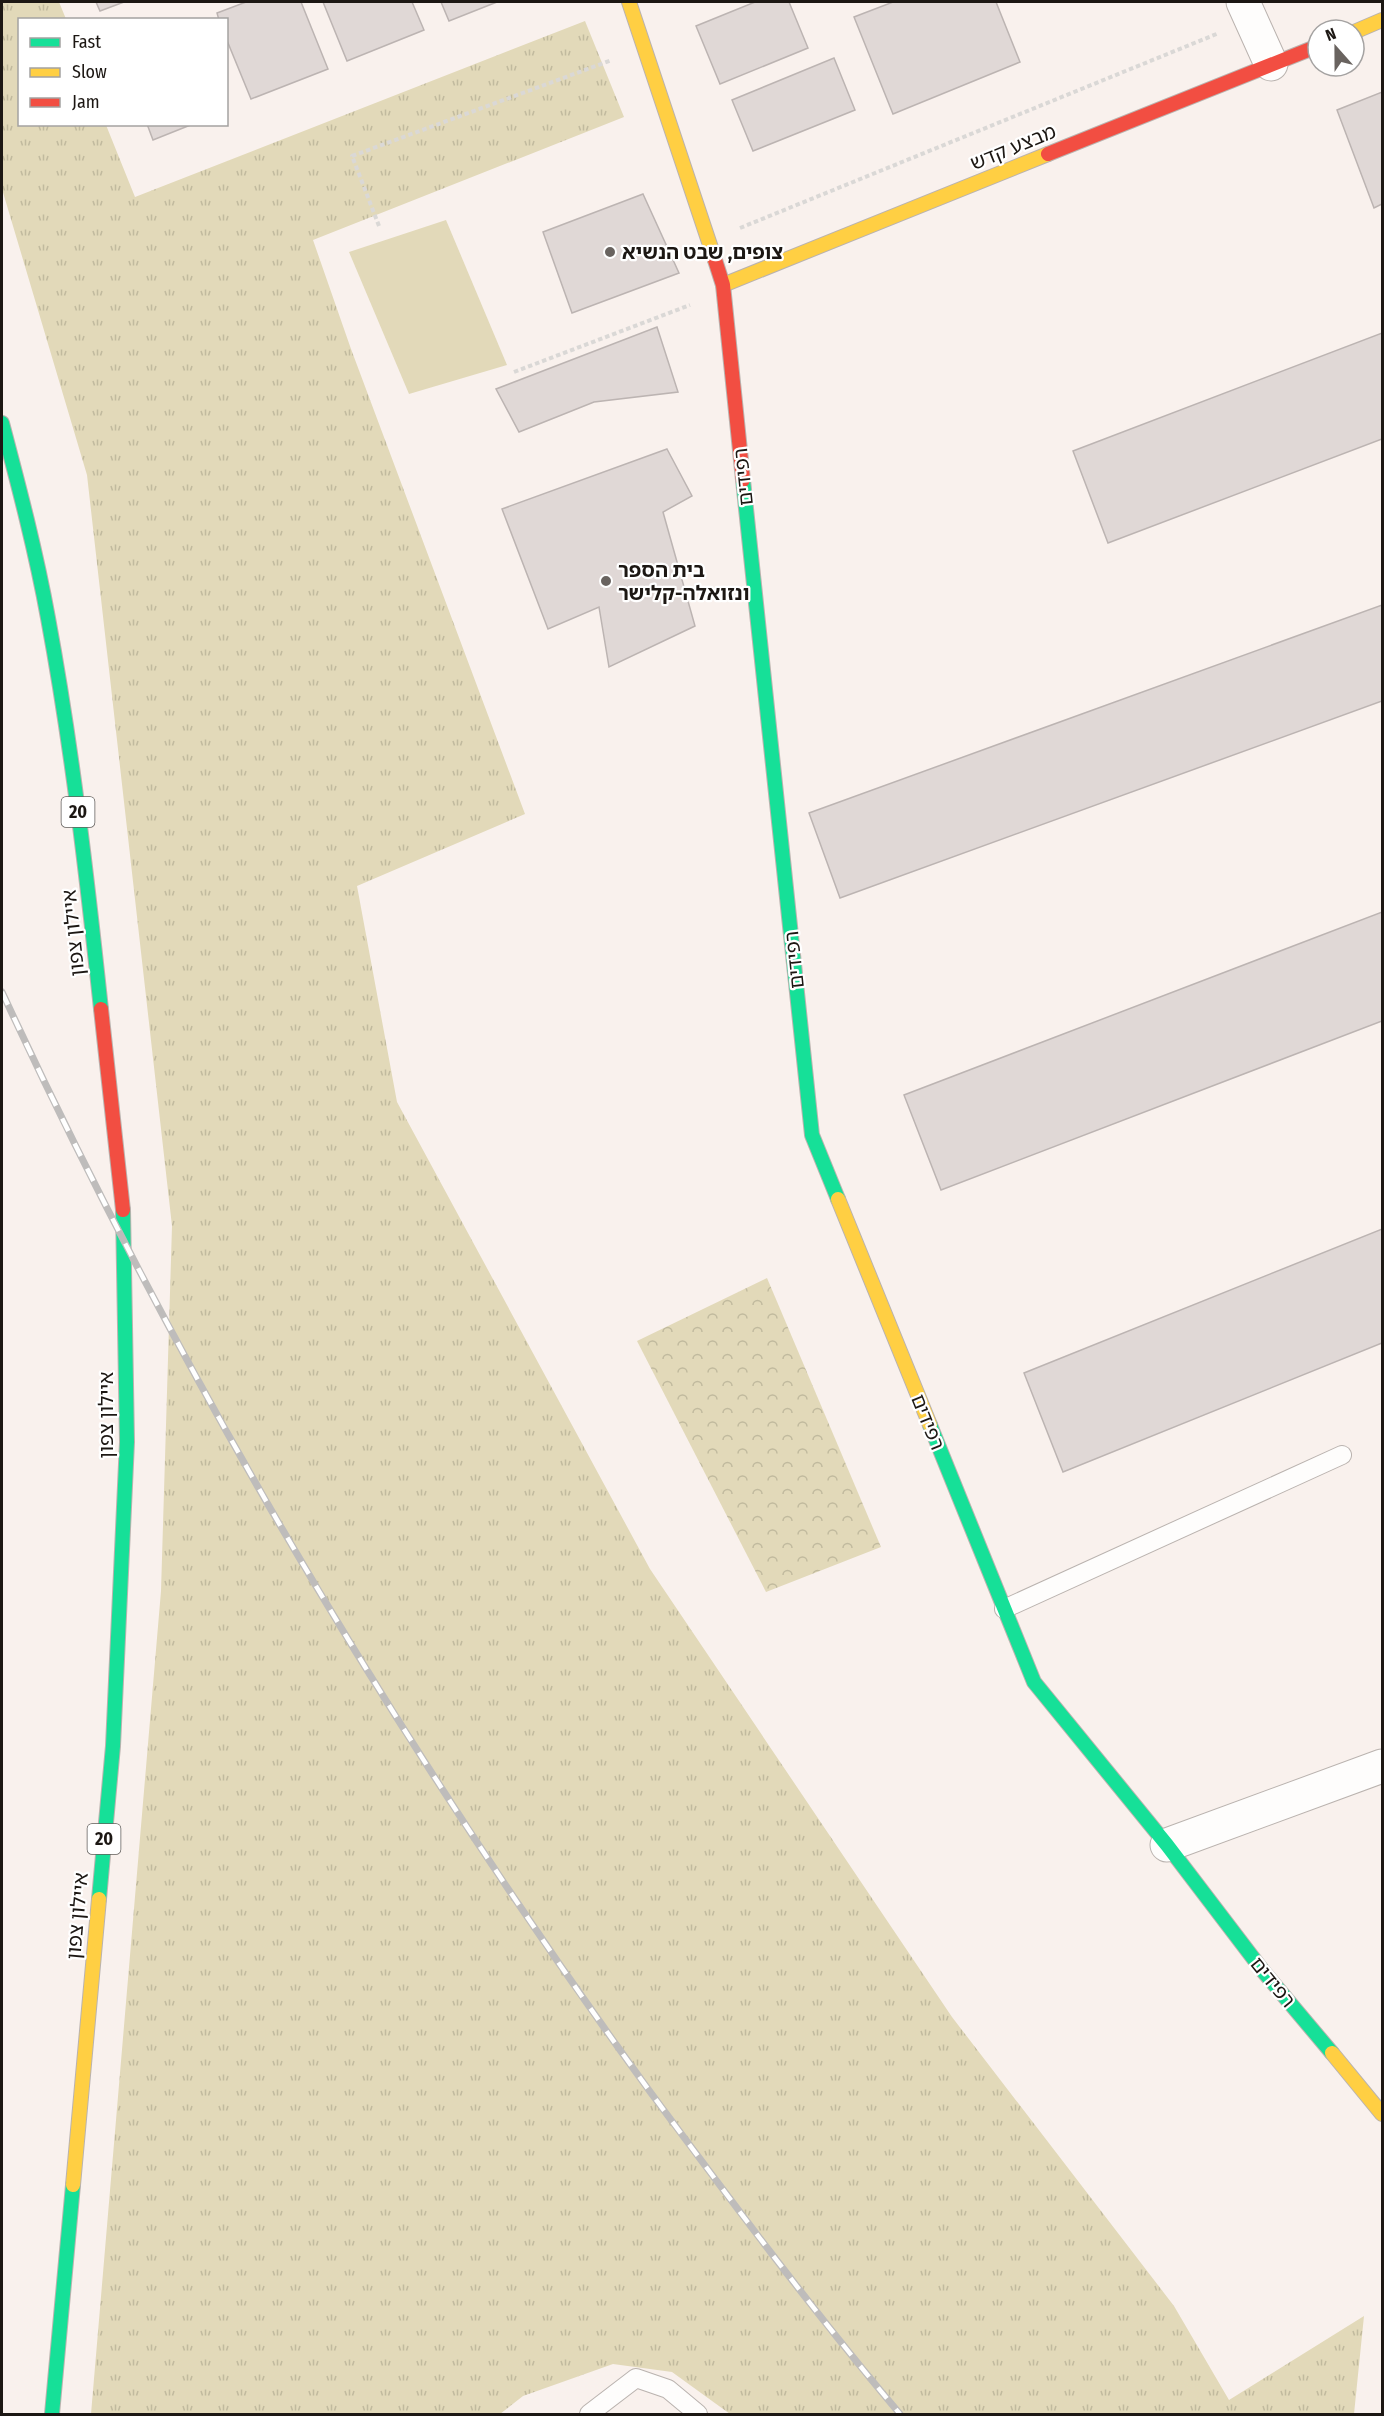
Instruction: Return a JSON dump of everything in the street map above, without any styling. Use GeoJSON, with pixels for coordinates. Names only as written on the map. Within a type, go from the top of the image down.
{"type":"FeatureCollection","features":[{"type":"Feature","properties":{"kind":"main road","name":"רפידים"},"geometry":{"type":"LineString","coordinates":[[629,2],[723,285],[812,1135],[1034,1682],[1167,1845],[1263,1971],[1383,2114]]}},
{"type":"Feature","properties":{"kind":"main road"},"geometry":{"type":"LineString","coordinates":[[1366,27],[1383,20]]}},
{"type":"Feature","properties":{"kind":"main road","name":"מבצע קדש"},"geometry":{"type":"LineString","coordinates":[[723,285],[1306,51]]}},
{"type":"Feature","properties":{"kind":"main road","name":"איילון צפון"},"geometry":{"type":"LineString","coordinates":[[2,423],[21,491],[43,587],[77,807],[123,1206],[125,1261],[127,1442],[113,1746],[52,2415]]}},
{"type":"Feature","properties":{"kind":"street"},"geometry":{"type":"LineString","coordinates":[[1247,11],[1271,64]]}},
{"type":"Feature","properties":{"kind":"street"},"geometry":{"type":"LineString","coordinates":[[1167,1845],[1383,1766]]}},
{"type":"Feature","properties":{"kind":"lane"},"geometry":{"type":"LineString","coordinates":[[1004,1609],[1342,1455]]}},
{"type":"Feature","properties":{"kind":"lane"},"geometry":{"type":"LineString","coordinates":[[589,2415],[636,2378],[668,2389],[698,2415]]}},
{"type":"Feature","properties":{"kind":"path"},"geometry":{"type":"LineString","coordinates":[[709,240],[1247,11]]}},
{"type":"Feature","properties":{"kind":"path"},"geometry":{"type":"LineString","coordinates":[[379,226],[352,156],[645,48]]}},
{"type":"Feature","properties":{"kind":"path"},"geometry":{"type":"LineString","coordinates":[[735,220],[741,227],[756,272]]}},
{"type":"Feature","properties":{"kind":"path"},"geometry":{"type":"LineString","coordinates":[[514,372],[694,304],[723,285]]}},
{"type":"Feature","properties":{"kind":"green space"},"geometry":{"type":"Polygon","coordinates":[[[2,2],[59,2],[66,18],[18,18],[18,126],[106,126],[135,197],[585,21],[624,117],[313,240],[351,349],[525,814],[357,886],[397,1102],[650,1569],[952,2017],[1174,2306],[1229,2400],[1364,2316],[1354,2414],[730,2414],[672,2372],[613,2364],[523,2396],[500,2414],[91,2414],[161,1591],[172,1226],[87,475],[2,189],[2,2]]]}},
{"type":"Feature","properties":{"kind":"green space"},"geometry":{"type":"Polygon","coordinates":[[[446,220],[507,365],[409,394],[349,252],[446,220]]]}},
{"type":"Feature","properties":{"kind":"green space"},"geometry":{"type":"Polygon","coordinates":[[[767,1278],[881,1547],[766,1592],[637,1341],[767,1278]]]}},
{"type":"Feature","properties":{"kind":"building"},"geometry":{"type":"Polygon","coordinates":[[[96,2],[124,2],[100,11],[96,2]]]}},
{"type":"Feature","properties":{"kind":"building"},"geometry":{"type":"Polygon","coordinates":[[[246,2],[301,2],[328,69],[251,99],[228,43],[228,18],[218,18],[217,13],[246,2]]]}},
{"type":"Feature","properties":{"kind":"building"},"geometry":{"type":"Polygon","coordinates":[[[323,2],[412,2],[424,30],[347,61],[323,2]]]}},
{"type":"Feature","properties":{"kind":"building"},"geometry":{"type":"Polygon","coordinates":[[[441,2],[497,2],[449,21],[441,2]]]}},
{"type":"Feature","properties":{"kind":"building"},"geometry":{"type":"Polygon","coordinates":[[[755,2],[789,2],[808,48],[720,84],[696,26],[755,2]]]}},
{"type":"Feature","properties":{"kind":"building"},"geometry":{"type":"Polygon","coordinates":[[[893,2],[996,2],[1020,62],[893,114],[854,17],[893,2]]]}},
{"type":"Feature","properties":{"kind":"building"},"geometry":{"type":"Polygon","coordinates":[[[834,58],[855,110],[753,151],[732,100],[834,58]]]}},
{"type":"Feature","properties":{"kind":"building"},"geometry":{"type":"Polygon","coordinates":[[[1382,92],[1382,204],[1374,208],[1337,110],[1382,92]]]}},
{"type":"Feature","properties":{"kind":"building"},"geometry":{"type":"Polygon","coordinates":[[[148,126],[188,126],[153,140],[148,126]]]}},
{"type":"Feature","properties":{"kind":"building","name":"צופים, שבט הנשיא"},"geometry":{"type":"Polygon","coordinates":[[[643,194],[679,273],[572,313],[543,232],[643,194]]]}},
{"type":"Feature","properties":{"kind":"building"},"geometry":{"type":"Polygon","coordinates":[[[657,327],[678,392],[594,402],[519,432],[496,389],[657,327]]]}},
{"type":"Feature","properties":{"kind":"building"},"geometry":{"type":"Polygon","coordinates":[[[1382,333],[1382,439],[1108,543],[1073,451],[1382,333]]]}},
{"type":"Feature","properties":{"kind":"building","name":"בית הספר ונזואלה-קלישר"},"geometry":{"type":"Polygon","coordinates":[[[667,449],[692,496],[663,512],[695,626],[609,667],[599,607],[548,629],[502,509],[667,449]]]}},
{"type":"Feature","properties":{"kind":"building"},"geometry":{"type":"Polygon","coordinates":[[[1382,605],[1382,701],[840,898],[809,813],[1382,605]]]}},
{"type":"Feature","properties":{"kind":"building"},"geometry":{"type":"Polygon","coordinates":[[[1382,912],[1382,1021],[941,1190],[904,1095],[1382,912]]]}},
{"type":"Feature","properties":{"kind":"building"},"geometry":{"type":"Polygon","coordinates":[[[1382,1229],[1382,1343],[1063,1472],[1024,1373],[1382,1229]]]}},
{"type":"Feature","properties":{"kind":"railway"},"geometry":{"type":"LineString","coordinates":[[2,992],[71,1136],[144,1279],[220,1419],[300,1558],[383,1695],[469,1830],[558,1963],[651,2093],[804,2296],[900,2414]]}},
{"type":"Feature","properties":{"kind":"traffic: fast"},"geometry":{"type":"LineString","coordinates":[[2,423],[33,544],[57,666],[78,813],[101,1009]]}},
{"type":"Feature","properties":{"kind":"traffic: fast"},"geometry":{"type":"LineString","coordinates":[[743,480],[812,1135],[838,1199]]}},
{"type":"Feature","properties":{"kind":"traffic: fast"},"geometry":{"type":"LineString","coordinates":[[99,1899],[113,1746],[127,1442],[123,1210]]}},
{"type":"Feature","properties":{"kind":"traffic: fast"},"geometry":{"type":"LineString","coordinates":[[930,1425],[1034,1682],[1167,1845],[1263,1971],[1332,2053]]}},
{"type":"Feature","properties":{"kind":"traffic: fast"},"geometry":{"type":"LineString","coordinates":[[52,2414],[73,2185]]}},
{"type":"Feature","properties":{"kind":"traffic: slow"},"geometry":{"type":"LineString","coordinates":[[629,2],[715,260]]}},
{"type":"Feature","properties":{"kind":"traffic: slow"},"geometry":{"type":"LineString","coordinates":[[1366,27],[1382,20]]}},
{"type":"Feature","properties":{"kind":"traffic: slow"},"geometry":{"type":"LineString","coordinates":[[723,285],[1048,154]]}},
{"type":"Feature","properties":{"kind":"traffic: slow"},"geometry":{"type":"LineString","coordinates":[[838,1199],[930,1425]]}},
{"type":"Feature","properties":{"kind":"traffic: slow"},"geometry":{"type":"LineString","coordinates":[[73,2185],[99,1899]]}},
{"type":"Feature","properties":{"kind":"traffic: slow"},"geometry":{"type":"LineString","coordinates":[[1332,2053],[1382,2114]]}},
{"type":"Feature","properties":{"kind":"traffic: jam"},"geometry":{"type":"LineString","coordinates":[[1048,154],[1306,51]]}},
{"type":"Feature","properties":{"kind":"traffic: jam"},"geometry":{"type":"LineString","coordinates":[[715,260],[723,285],[743,480]]}},
{"type":"Feature","properties":{"kind":"traffic: jam"},"geometry":{"type":"LineString","coordinates":[[101,1009],[123,1210]]}},
{"type":"Feature","properties":{"kind":"place","name":"צופים, שבט הנשיא"},"geometry":{"type":"Point","coordinates":[610,252]}},
{"type":"Feature","properties":{"kind":"place","name":"בית הספר ונזואלה-קלישר"},"geometry":{"type":"Point","coordinates":[606,581]}}]}
